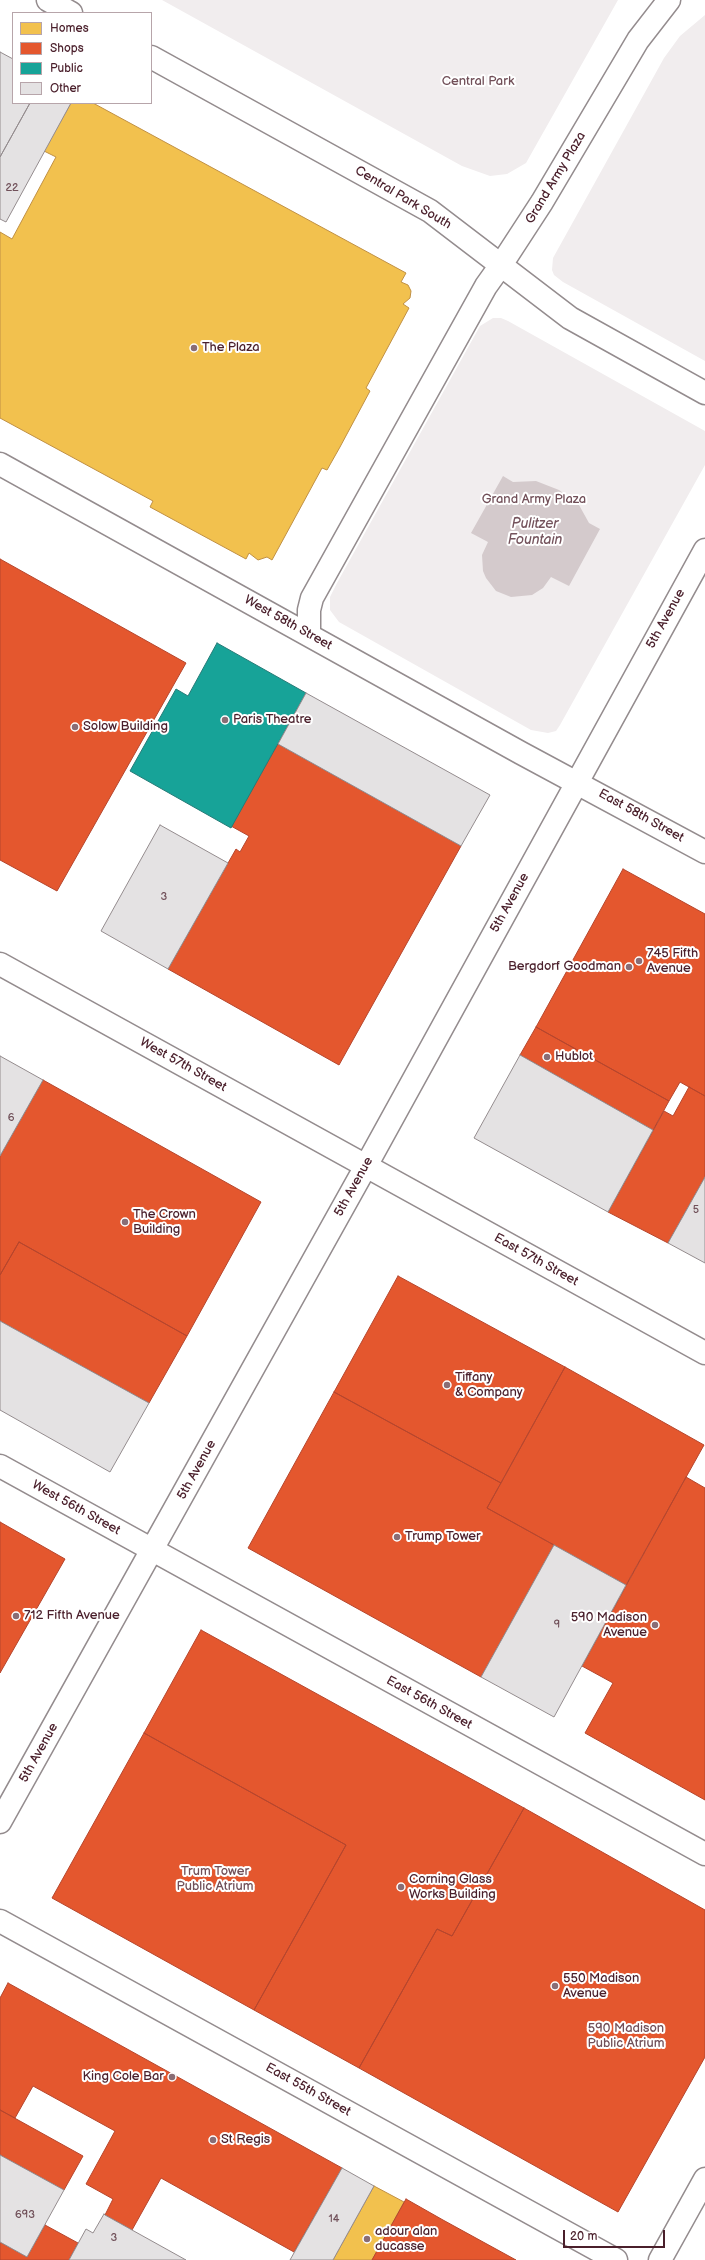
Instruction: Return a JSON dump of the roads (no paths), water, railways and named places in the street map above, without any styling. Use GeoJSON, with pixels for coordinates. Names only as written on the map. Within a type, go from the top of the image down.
{"type":"FeatureCollection","features":[{"type":"Feature","properties":{"kind":"main road"},"geometry":{"type":"LineString","coordinates":[[48,0],[69,12]]}},
{"type":"Feature","properties":{"kind":"main road","name":"Grand Army Plaza"},"geometry":{"type":"LineString","coordinates":[[309,635],[309,610],[312,598],[479,298],[542,202],[638,40],[669,0]]}},
{"type":"Feature","properties":{"kind":"main road","name":"Central Park South"},"geometry":{"type":"LineString","coordinates":[[152,58],[430,211],[501,265],[530,290],[570,318],[705,393]]}},
{"type":"Feature","properties":{"kind":"main road","name":"West 58th Street"},"geometry":{"type":"LineString","coordinates":[[0,464],[521,753],[577,781]]}},
{"type":"Feature","properties":{"kind":"main road","name":"5th Avenue"},"geometry":{"type":"LineString","coordinates":[[0,1822],[366,1166],[705,550]]}},
{"type":"Feature","properties":{"kind":"main road","name":"East 58th Street"},"geometry":{"type":"LineString","coordinates":[[577,781],[705,852]]}},
{"type":"Feature","properties":{"kind":"main road","name":"West 57th Street"},"geometry":{"type":"LineString","coordinates":[[0,964],[366,1166]]}},
{"type":"Feature","properties":{"kind":"main road","name":"East 57th Street"},"geometry":{"type":"LineString","coordinates":[[366,1166],[705,1353]]}},
{"type":"Feature","properties":{"kind":"main road","name":"West 56th Street"},"geometry":{"type":"LineString","coordinates":[[0,1466],[152,1551]]}},
{"type":"Feature","properties":{"kind":"main road","name":"East 56th Street"},"geometry":{"type":"LineString","coordinates":[[152,1551],[705,1854]]}},
{"type":"Feature","properties":{"kind":"main road","name":"East 55th Street"},"geometry":{"type":"LineString","coordinates":[[0,1921],[616,2260]]}},
{"type":"Feature","properties":{"kind":"main road"},"geometry":{"type":"LineString","coordinates":[[660,2260],[705,2179]]}},
{"type":"Feature","properties":{"kind":"water","name":"Pulitzer Fountain"},"geometry":{"type":"Polygon","coordinates":[[[503,476],[513,482],[536,481],[559,490],[579,505],[589,523],[600,529],[569,586],[551,577],[543,588],[532,595],[511,597],[496,591],[486,578],[483,571],[482,555],[488,542],[471,533],[503,476]]]}},
{"type":"Feature","properties":{"kind":"place","name":"The Plaza"},"geometry":{"type":"Point","coordinates":[194,348]}},
{"type":"Feature","properties":{"kind":"place","name":"Paris Theatre"},"geometry":{"type":"Point","coordinates":[225,720]}},
{"type":"Feature","properties":{"kind":"place","name":"Solow Building"},"geometry":{"type":"Point","coordinates":[75,727]}},
{"type":"Feature","properties":{"kind":"place","name":"745 Fifth Avenue"},"geometry":{"type":"Point","coordinates":[639,961]}},
{"type":"Feature","properties":{"kind":"place","name":"Bergdorf Goodman"},"geometry":{"type":"Point","coordinates":[629,967]}},
{"type":"Feature","properties":{"kind":"place","name":"Hublot"},"geometry":{"type":"Point","coordinates":[547,1057]}},
{"type":"Feature","properties":{"kind":"place","name":"The Crown Building"},"geometry":{"type":"Point","coordinates":[125,1222]}},
{"type":"Feature","properties":{"kind":"place","name":"Tiffany & Company"},"geometry":{"type":"Point","coordinates":[447,1385]}},
{"type":"Feature","properties":{"kind":"place","name":"Trump Tower"},"geometry":{"type":"Point","coordinates":[397,1537]}},
{"type":"Feature","properties":{"kind":"place","name":"712 Fifth Avenue"},"geometry":{"type":"Point","coordinates":[16,1616]}},
{"type":"Feature","properties":{"kind":"place","name":"590 Madison Avenue"},"geometry":{"type":"Point","coordinates":[655,1625]}},
{"type":"Feature","properties":{"kind":"place","name":"Corning Glass Works Building"},"geometry":{"type":"Point","coordinates":[401,1887]}},
{"type":"Feature","properties":{"kind":"place","name":"550 Madison Avenue"},"geometry":{"type":"Point","coordinates":[555,1986]}},
{"type":"Feature","properties":{"kind":"place","name":"King Cole Bar"},"geometry":{"type":"Point","coordinates":[172,2077]}},
{"type":"Feature","properties":{"kind":"place","name":"St Regis"},"geometry":{"type":"Point","coordinates":[213,2140]}},
{"type":"Feature","properties":{"kind":"place","name":"adour alan ducasse"},"geometry":{"type":"Point","coordinates":[367,2239]}},
{"type":"Feature","properties":{"kind":"park label","name":"Central Park"},"geometry":{"type":"Point","coordinates":[478,82]}},
{"type":"Feature","properties":{"kind":"park label","name":"Trum Tower Public Atrium"},"geometry":{"type":"Point","coordinates":[215,1880]}},
{"type":"Feature","properties":{"kind":"park label","name":"590 Madison Public Atrium"},"geometry":{"type":"Point","coordinates":[626,2036]}}]}
